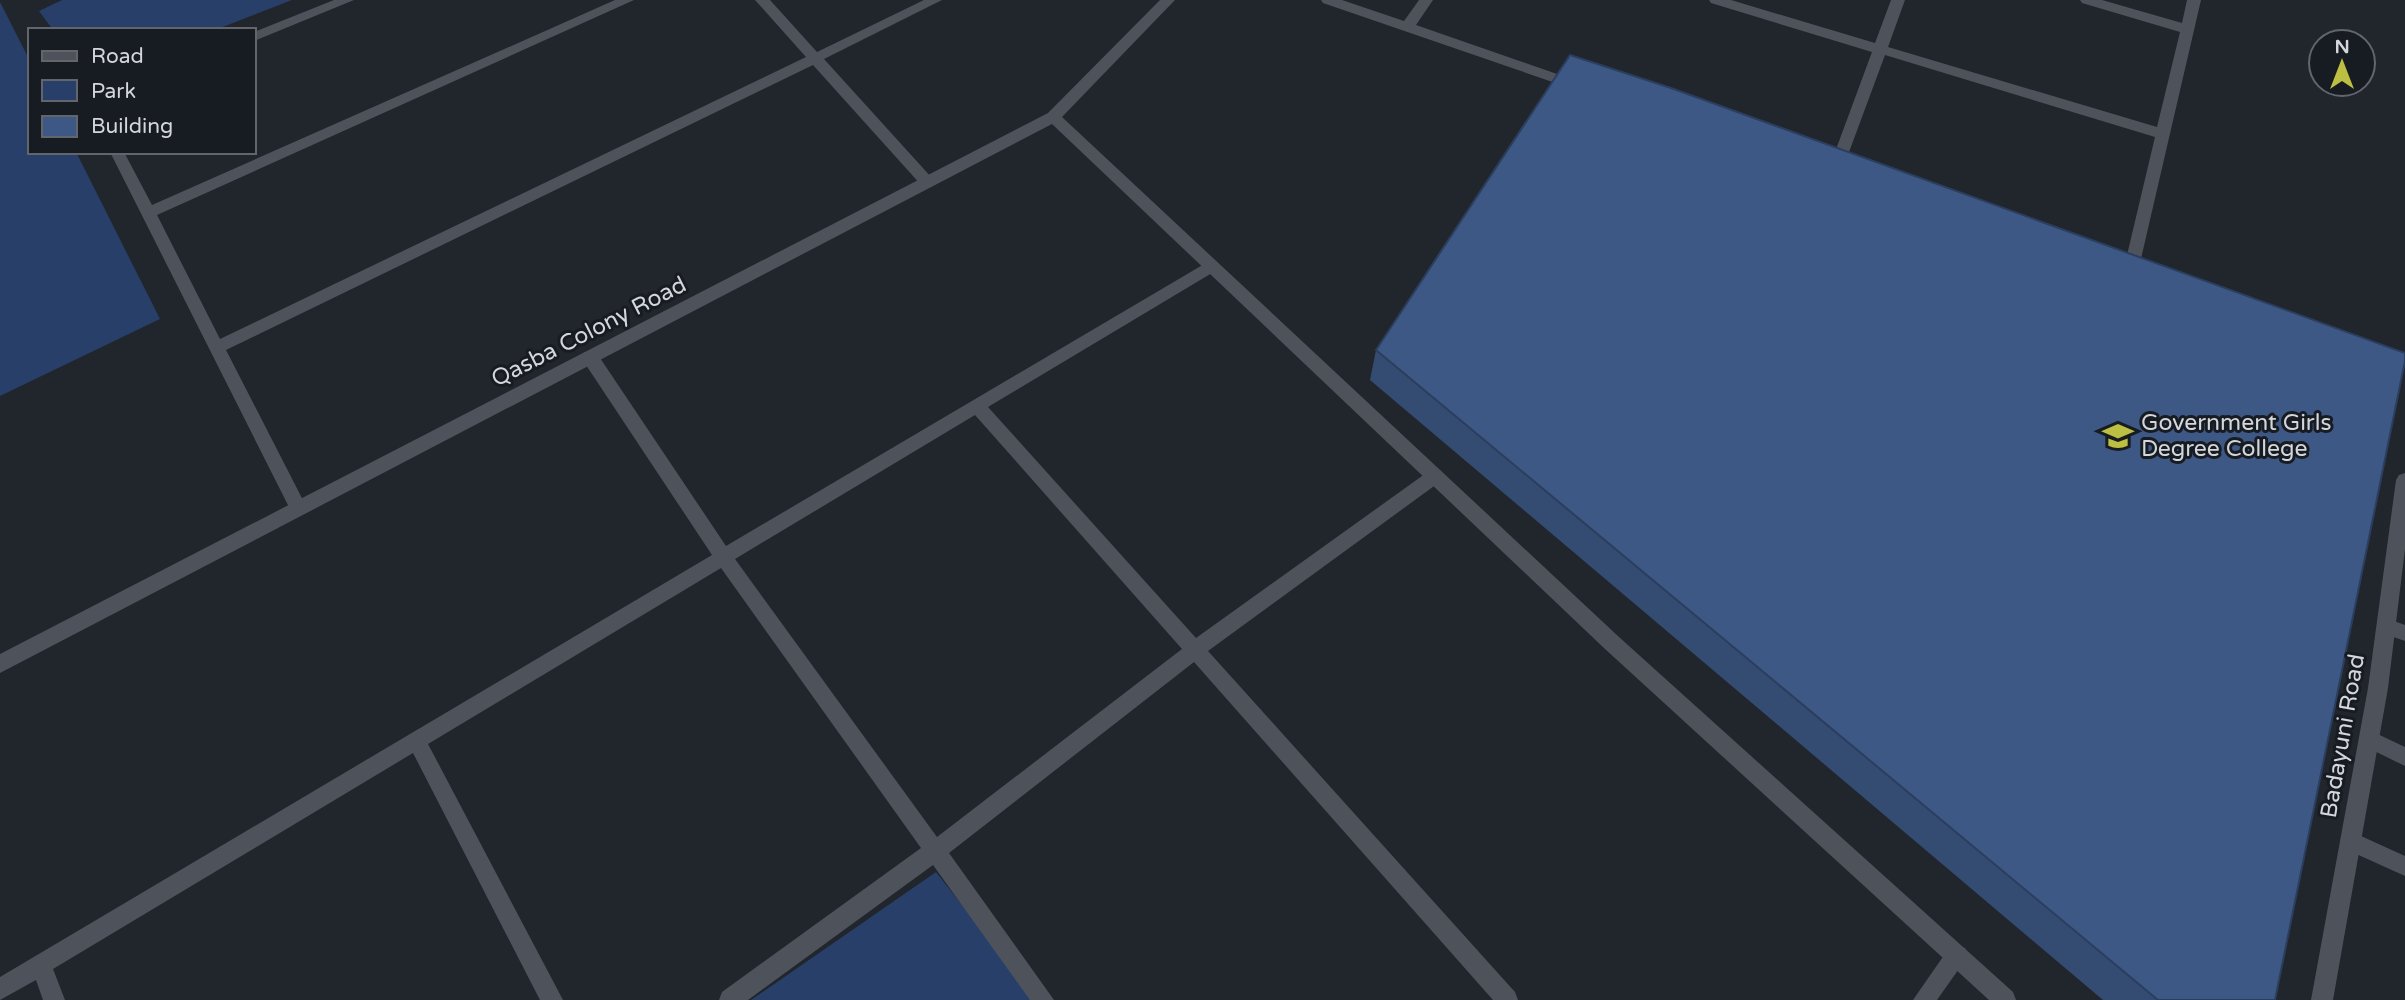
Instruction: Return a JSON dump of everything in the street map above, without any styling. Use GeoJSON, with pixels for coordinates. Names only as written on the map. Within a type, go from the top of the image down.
{"type":"FeatureCollection","features":[{"type":"Feature","properties":{"kind":"street"},"geometry":{"type":"LineString","coordinates":[[256,36],[347,0]]}},
{"type":"Feature","properties":{"kind":"street"},"geometry":{"type":"LineString","coordinates":[[148,214],[627,0]]}},
{"type":"Feature","properties":{"kind":"street"},"geometry":{"type":"LineString","coordinates":[[761,0],[927,182]]}},
{"type":"Feature","properties":{"kind":"street"},"geometry":{"type":"LineString","coordinates":[[216,348],[935,0]]}},
{"type":"Feature","properties":{"kind":"street","name":"Qasba Colony Road"},"geometry":{"type":"LineString","coordinates":[[0,664],[1053,117],[1168,0]]}},
{"type":"Feature","properties":{"kind":"street"},"geometry":{"type":"LineString","coordinates":[[1328,0],[1589,90]]}},
{"type":"Feature","properties":{"kind":"street"},"geometry":{"type":"LineString","coordinates":[[1406,29],[1426,0]]}},
{"type":"Feature","properties":{"kind":"street"},"geometry":{"type":"LineString","coordinates":[[1716,0],[2162,134]]}},
{"type":"Feature","properties":{"kind":"street"},"geometry":{"type":"LineString","coordinates":[[1834,172],[1898,0]]}},
{"type":"Feature","properties":{"kind":"street"},"geometry":{"type":"LineString","coordinates":[[2087,0],[2187,29]]}},
{"type":"Feature","properties":{"kind":"street"},"geometry":{"type":"LineString","coordinates":[[2131,272],[2194,0]]}},
{"type":"Feature","properties":{"kind":"street"},"geometry":{"type":"LineString","coordinates":[[1053,117],[1612,643],[2005,1000]]}},
{"type":"Feature","properties":{"kind":"street"},"geometry":{"type":"LineString","coordinates":[[118,154],[298,508]]}},
{"type":"Feature","properties":{"kind":"street"},"geometry":{"type":"LineString","coordinates":[[0,989],[1211,266]]}},
{"type":"Feature","properties":{"kind":"street"},"geometry":{"type":"LineString","coordinates":[[590,357],[723,557],[1042,1000]]}},
{"type":"Feature","properties":{"kind":"street"},"geometry":{"type":"LineString","coordinates":[[977,406],[1507,1000]]}},
{"type":"Feature","properties":{"kind":"street"},"geometry":{"type":"LineString","coordinates":[[730,1000],[935,851],[1195,650],[1435,477]]}},
{"type":"Feature","properties":{"kind":"street","name":"Badayuni Road"},"geometry":{"type":"LineString","coordinates":[[2322,1000],[2369,739],[2404,488]]}},
{"type":"Feature","properties":{"kind":"street"},"geometry":{"type":"LineString","coordinates":[[2386,626],[2405,633]]}},
{"type":"Feature","properties":{"kind":"street"},"geometry":{"type":"LineString","coordinates":[[2369,739],[2405,757]]}},
{"type":"Feature","properties":{"kind":"street"},"geometry":{"type":"LineString","coordinates":[[416,740],[552,1000]]}},
{"type":"Feature","properties":{"kind":"street"},"geometry":{"type":"LineString","coordinates":[[2350,841],[2405,866]]}},
{"type":"Feature","properties":{"kind":"street"},"geometry":{"type":"LineString","coordinates":[[1924,1000],[1957,957]]}},
{"type":"Feature","properties":{"kind":"street"},"geometry":{"type":"LineString","coordinates":[[41,964],[54,1000]]}},
{"type":"Feature","properties":{"kind":"green space"},"geometry":{"type":"Polygon","coordinates":[[[62,0],[292,0],[220,28],[52,28],[39,11],[62,0]]]}},
{"type":"Feature","properties":{"kind":"green space"},"geometry":{"type":"Polygon","coordinates":[[[0,2],[28,57],[28,154],[77,154],[160,319],[0,396],[0,2]]]}},
{"type":"Feature","properties":{"kind":"green space"},"geometry":{"type":"Polygon","coordinates":[[[936,872],[1037,1000],[751,1000],[936,872]]]}},
{"type":"Feature","properties":{"kind":"building","name":"Government Girls Degree College"},"geometry":{"type":"Polygon","coordinates":[[[1570,55],[1671,88],[2405,353],[2275,1000],[2158,1000],[1376,350],[1570,55]]]}},
{"type":"Feature","properties":{"kind":"place","name":"Government Girls Degree College"},"geometry":{"type":"Point","coordinates":[2118,436]}}]}
